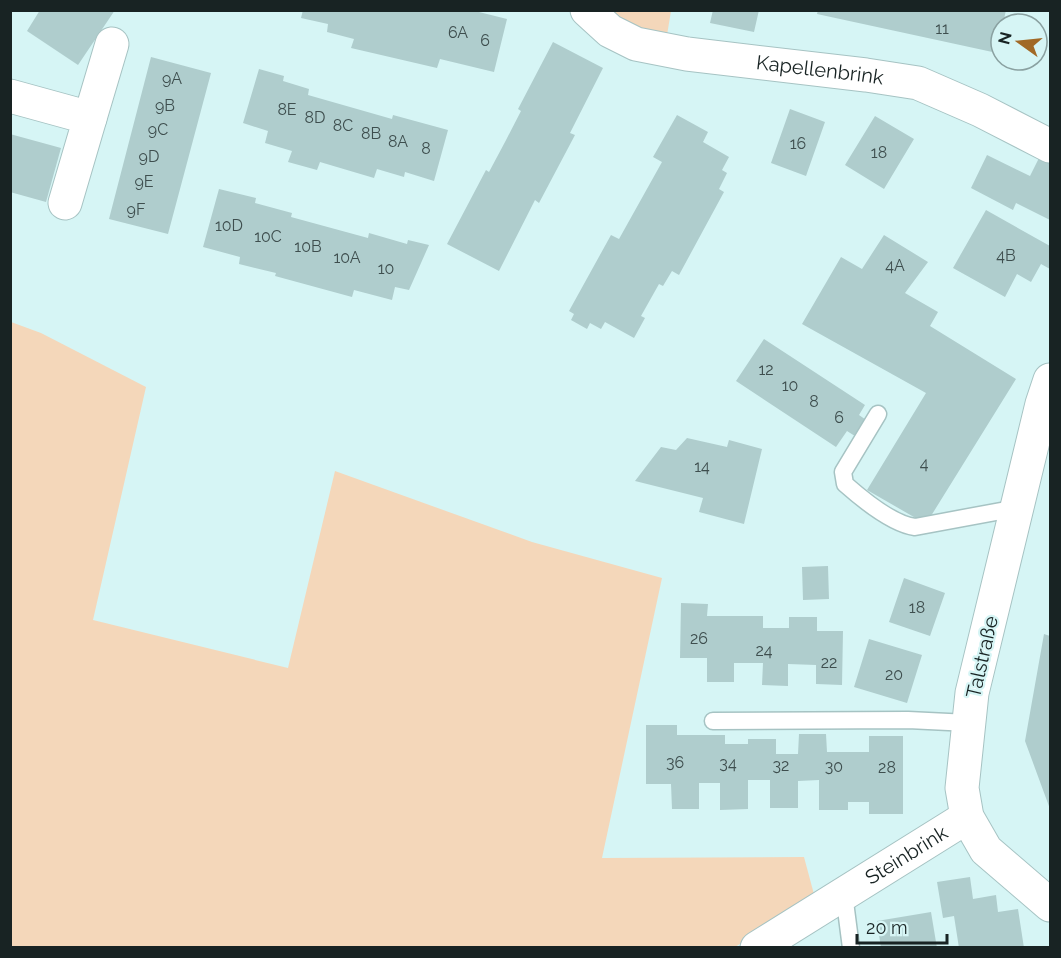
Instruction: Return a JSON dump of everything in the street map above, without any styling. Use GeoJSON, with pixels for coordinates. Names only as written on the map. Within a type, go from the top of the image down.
{"type":"FeatureCollection","features":[{"type":"Feature","properties":{"kind":"street","name":"Kapellenbrink"},"geometry":{"type":"LineString","coordinates":[[587,10],[610,31],[636,44],[687,54],[918,83],[980,110],[1050,146]]}},
{"type":"Feature","properties":{"kind":"street"},"geometry":{"type":"LineString","coordinates":[[65,203],[112,45]]}},
{"type":"Feature","properties":{"kind":"street"},"geometry":{"type":"LineString","coordinates":[[10,96],[90,118]]}},
{"type":"Feature","properties":{"kind":"street","name":"Talstraße"},"geometry":{"type":"LineString","coordinates":[[1050,380],[1042,404],[972,693],[962,788],[967,817],[986,850],[1050,905]]}},
{"type":"Feature","properties":{"kind":"street","name":"Steinbrink"},"geometry":{"type":"LineString","coordinates":[[757,948],[967,817]]}},
{"type":"Feature","properties":{"kind":"lane"},"geometry":{"type":"LineString","coordinates":[[878,414],[843,472],[845,484],[871,505],[899,522],[915,527],[1017,508]]}},
{"type":"Feature","properties":{"kind":"lane"},"geometry":{"type":"LineString","coordinates":[[712,721],[908,720],[969,723]]}},
{"type":"Feature","properties":{"kind":"lane","name":"Steinbrink"},"geometry":{"type":"LineString","coordinates":[[844,894],[851,948]]}},
{"type":"Feature","properties":{"kind":"shaded area"},"geometry":{"type":"Polygon","coordinates":[[[606,11],[671,11],[666,41],[606,11]]]}},
{"type":"Feature","properties":{"kind":"shaded area"},"geometry":{"type":"Polygon","coordinates":[[[11,322],[41,333],[146,387],[93,620],[288,668],[335,471],[532,542],[662,578],[602,858],[804,857],[815,898],[735,947],[11,948],[11,322]]]}},
{"type":"Feature","properties":{"kind":"building"},"geometry":{"type":"Polygon","coordinates":[[[40,10],[115,10],[78,65],[27,31],[40,10]]]}},
{"type":"Feature","properties":{"kind":"building"},"geometry":{"type":"Polygon","coordinates":[[[303,10],[471,10],[507,19],[494,72],[440,59],[437,68],[351,48],[354,39],[327,32],[328,24],[301,18],[303,10]]]}},
{"type":"Feature","properties":{"kind":"building"},"geometry":{"type":"Polygon","coordinates":[[[713,10],[759,10],[754,32],[710,23],[713,10]]]}},
{"type":"Feature","properties":{"kind":"building"},"geometry":{"type":"Polygon","coordinates":[[[818,10],[1006,10],[1006,12],[989,12],[989,51],[817,14],[818,10]]]}},
{"type":"Feature","properties":{"kind":"building"},"geometry":{"type":"Polygon","coordinates":[[[553,42],[603,68],[570,133],[575,135],[539,203],[535,200],[499,271],[447,244],[486,170],[489,172],[505,142],[521,111],[518,109],[553,42]]]}},
{"type":"Feature","properties":{"kind":"building"},"geometry":{"type":"Polygon","coordinates":[[[151,57],[211,73],[168,234],[109,219],[151,57]]]}},
{"type":"Feature","properties":{"kind":"building"},"geometry":{"type":"Polygon","coordinates":[[[259,69],[284,76],[283,81],[309,89],[308,95],[392,119],[393,115],[448,130],[434,181],[405,172],[404,177],[377,169],[374,178],[320,162],[317,170],[288,162],[292,151],[265,143],[268,131],[243,123],[259,69]]]}},
{"type":"Feature","properties":{"kind":"building"},"geometry":{"type":"Polygon","coordinates":[[[790,109],[825,122],[806,176],[771,163],[790,109]]]}},
{"type":"Feature","properties":{"kind":"building"},"geometry":{"type":"Polygon","coordinates":[[[677,115],[708,132],[703,142],[729,157],[722,170],[727,173],[719,189],[724,192],[679,275],[672,271],[663,286],[659,284],[641,316],[645,318],[634,338],[605,322],[601,329],[590,323],[587,329],[571,320],[574,314],[569,311],[611,235],[619,239],[662,162],[653,157],[677,115]]]}},
{"type":"Feature","properties":{"kind":"building"},"geometry":{"type":"Polygon","coordinates":[[[875,116],[914,139],[884,189],[845,165],[875,116]]]}},
{"type":"Feature","properties":{"kind":"building"},"geometry":{"type":"Polygon","coordinates":[[[10,134],[61,148],[46,202],[10,192],[10,134]]]}},
{"type":"Feature","properties":{"kind":"building"},"geometry":{"type":"Polygon","coordinates":[[[987,155],[1030,176],[1040,156],[1050,162],[1050,220],[1016,203],[1013,210],[971,188],[987,155]]]}},
{"type":"Feature","properties":{"kind":"building"},"geometry":{"type":"Polygon","coordinates":[[[219,189],[256,198],[255,203],[292,213],[291,217],[368,238],[369,233],[407,244],[408,240],[429,245],[409,290],[395,287],[392,300],[354,290],[352,297],[239,264],[240,257],[203,247],[219,189]]]}},
{"type":"Feature","properties":{"kind":"building"},"geometry":{"type":"Polygon","coordinates":[[[986,210],[1050,246],[1050,269],[1041,264],[1031,282],[1017,274],[1005,297],[953,268],[986,210]]]}},
{"type":"Feature","properties":{"kind":"building"},"geometry":{"type":"Polygon","coordinates":[[[884,235],[928,262],[905,293],[938,312],[930,326],[1016,379],[926,524],[867,490],[926,393],[802,324],[841,257],[862,269],[884,235]]]}},
{"type":"Feature","properties":{"kind":"building"},"geometry":{"type":"Polygon","coordinates":[[[764,339],[865,405],[859,415],[869,422],[858,438],[847,431],[836,447],[736,381],[764,339]]]}},
{"type":"Feature","properties":{"kind":"building"},"geometry":{"type":"Polygon","coordinates":[[[687,438],[727,447],[729,440],[762,449],[744,524],[699,512],[703,498],[635,481],[661,447],[676,450],[687,438]]]}},
{"type":"Feature","properties":{"kind":"building"},"geometry":{"type":"Polygon","coordinates":[[[828,566],[829,599],[803,600],[802,567],[828,566]]]}},
{"type":"Feature","properties":{"kind":"building"},"geometry":{"type":"Polygon","coordinates":[[[904,578],[945,593],[930,636],[889,622],[904,578]]]}},
{"type":"Feature","properties":{"kind":"building"},"geometry":{"type":"Polygon","coordinates":[[[681,603],[708,604],[707,616],[763,616],[763,628],[789,628],[789,617],[817,617],[817,631],[843,631],[842,685],[816,684],[816,665],[788,664],[788,686],[762,685],[763,663],[734,663],[734,682],[707,682],[707,658],[680,658],[681,603]]]}},
{"type":"Feature","properties":{"kind":"building"},"geometry":{"type":"Polygon","coordinates":[[[1044,634],[1050,636],[1050,809],[1025,741],[1044,634]]]}},
{"type":"Feature","properties":{"kind":"building"},"geometry":{"type":"Polygon","coordinates":[[[869,639],[922,655],[907,703],[854,687],[869,639]]]}},
{"type":"Feature","properties":{"kind":"building"},"geometry":{"type":"Polygon","coordinates":[[[646,725],[677,725],[677,735],[725,735],[725,744],[748,744],[748,739],[776,739],[776,754],[798,754],[799,734],[826,734],[827,752],[869,752],[869,736],[903,736],[903,814],[869,814],[869,802],[848,802],[848,810],[819,810],[819,780],[798,781],[798,808],[770,808],[770,780],[748,780],[748,809],[720,810],[720,783],[699,783],[699,809],[672,809],[671,784],[646,784],[646,725]]]}},
{"type":"Feature","properties":{"kind":"building"},"geometry":{"type":"Polygon","coordinates":[[[970,877],[973,899],[996,895],[998,912],[1018,909],[1024,948],[959,948],[954,916],[943,918],[937,882],[970,877]]]}},
{"type":"Feature","properties":{"kind":"building"},"geometry":{"type":"Polygon","coordinates":[[[931,912],[937,948],[881,948],[877,921],[931,912]]]}}]}
